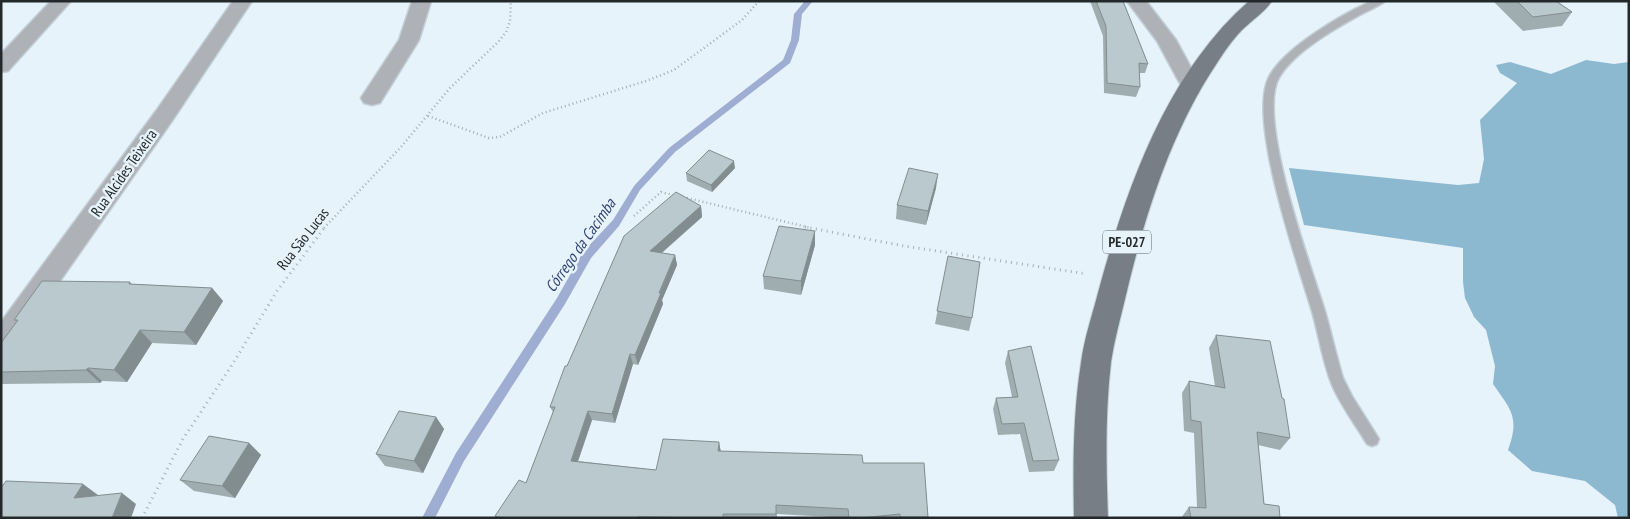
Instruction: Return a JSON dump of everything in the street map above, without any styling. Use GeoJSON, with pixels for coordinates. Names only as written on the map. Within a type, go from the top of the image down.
{"type":"FeatureCollection","features":[{"type":"Feature","properties":{"kind":"main road","name":"PE-027"},"geometry":{"type":"LineString","coordinates":[[1091,518],[1089,449],[1096,362],[1115,278],[1143,193],[1172,122],[1191,86],[1223,38],[1262,1]]}},
{"type":"Feature","properties":{"kind":"street"},"geometry":{"type":"LineString","coordinates":[[1,66],[62,1]]}},
{"type":"Feature","properties":{"kind":"street","name":"Rua Alcides Teixeira"},"geometry":{"type":"LineString","coordinates":[[1,343],[164,116],[243,1]]}},
{"type":"Feature","properties":{"kind":"street"},"geometry":{"type":"LineString","coordinates":[[372,98],[405,50],[420,15],[422,1]]}},
{"type":"Feature","properties":{"kind":"street"},"geometry":{"type":"LineString","coordinates":[[1136,1],[1166,40],[1191,86]]}},
{"type":"Feature","properties":{"kind":"lane"},"geometry":{"type":"LineString","coordinates":[[1372,438],[1340,387],[1290,218],[1270,136],[1268,91],[1273,76],[1325,31],[1364,7],[1380,1]]}},
{"type":"Feature","properties":{"kind":"path","name":"Rua São Lucas"},"geometry":{"type":"LineString","coordinates":[[142,518],[183,438],[227,373],[277,291],[328,223],[428,116],[450,88],[506,32],[512,8],[511,1]]}},
{"type":"Feature","properties":{"kind":"path"},"geometry":{"type":"LineString","coordinates":[[428,116],[489,138],[500,137],[543,114],[674,70],[742,20],[759,1]]}},
{"type":"Feature","properties":{"kind":"path"},"geometry":{"type":"LineString","coordinates":[[634,216],[661,192],[795,225],[904,246],[1115,278]]}},
{"type":"Feature","properties":{"kind":"shaded area"},"geometry":{"type":"Polygon","coordinates":[[[1586,60],[1614,64],[1629,62],[1629,518],[1618,518],[1615,505],[1585,481],[1532,471],[1508,450],[1512,439],[1512,414],[1493,384],[1495,366],[1486,330],[1474,317],[1465,298],[1463,248],[1304,225],[1289,168],[1458,185],[1479,183],[1484,159],[1480,120],[1517,83],[1500,73],[1496,65],[1510,62],[1551,74],[1586,60]]]}},
{"type":"Feature","properties":{"kind":"building"},"geometry":{"type":"Polygon","coordinates":[[[1096,1],[1123,1],[1148,64],[1139,63],[1140,87],[1107,83],[1106,26],[1096,1]]]}},
{"type":"Feature","properties":{"kind":"building"},"geometry":{"type":"Polygon","coordinates":[[[1517,1],[1556,1],[1572,12],[1533,17],[1517,1]]]}},
{"type":"Feature","properties":{"kind":"building"},"geometry":{"type":"Polygon","coordinates":[[[709,150],[734,161],[711,185],[686,173],[709,150]]]}},
{"type":"Feature","properties":{"kind":"building"},"geometry":{"type":"Polygon","coordinates":[[[909,168],[938,174],[928,211],[897,205],[909,168]]]}},
{"type":"Feature","properties":{"kind":"building"},"geometry":{"type":"Polygon","coordinates":[[[676,192],[701,206],[650,251],[675,255],[635,355],[630,354],[612,414],[588,411],[571,461],[656,470],[663,439],[719,442],[718,451],[862,455],[863,463],[924,463],[928,517],[900,517],[900,514],[849,518],[848,509],[776,505],[776,514],[723,514],[723,518],[501,518],[495,516],[519,480],[526,483],[555,407],[550,407],[565,366],[567,366],[624,236],[676,192]]]}},
{"type":"Feature","properties":{"kind":"building"},"geometry":{"type":"Polygon","coordinates":[[[779,226],[815,231],[801,281],[763,276],[779,226]]]}},
{"type":"Feature","properties":{"kind":"building"},"geometry":{"type":"Polygon","coordinates":[[[948,256],[980,262],[972,318],[937,311],[948,256]]]}},
{"type":"Feature","properties":{"kind":"building"},"geometry":{"type":"Polygon","coordinates":[[[42,281],[130,282],[129,284],[212,288],[184,332],[140,330],[114,370],[88,368],[86,370],[1,372],[1,343],[18,320],[14,320],[42,281]]]}},
{"type":"Feature","properties":{"kind":"building"},"geometry":{"type":"Polygon","coordinates":[[[1216,335],[1270,341],[1282,398],[1284,399],[1290,438],[1257,432],[1264,504],[1279,506],[1280,518],[1191,518],[1189,507],[1206,508],[1201,422],[1191,420],[1189,381],[1225,388],[1216,335]]]}},
{"type":"Feature","properties":{"kind":"building"},"geometry":{"type":"Polygon","coordinates":[[[1031,346],[1059,460],[1033,461],[1024,423],[1002,424],[996,398],[1018,397],[1008,351],[1031,346]]]}},
{"type":"Feature","properties":{"kind":"building"},"geometry":{"type":"Polygon","coordinates":[[[399,411],[436,417],[414,461],[376,454],[399,411]]]}},
{"type":"Feature","properties":{"kind":"building"},"geometry":{"type":"Polygon","coordinates":[[[209,436],[249,443],[222,486],[180,480],[209,436]]]}},
{"type":"Feature","properties":{"kind":"building"},"geometry":{"type":"Polygon","coordinates":[[[6,481],[83,484],[74,498],[122,493],[112,518],[1,518],[1,488],[6,481]]]}},
{"type":"Feature","properties":{"kind":"waterway","name":"Córrego da Cacimba"},"geometry":{"type":"LineString","coordinates":[[428,518],[460,457],[561,301],[587,255],[616,223],[637,188],[672,150],[787,61],[795,40],[798,14],[809,1]]}}]}
